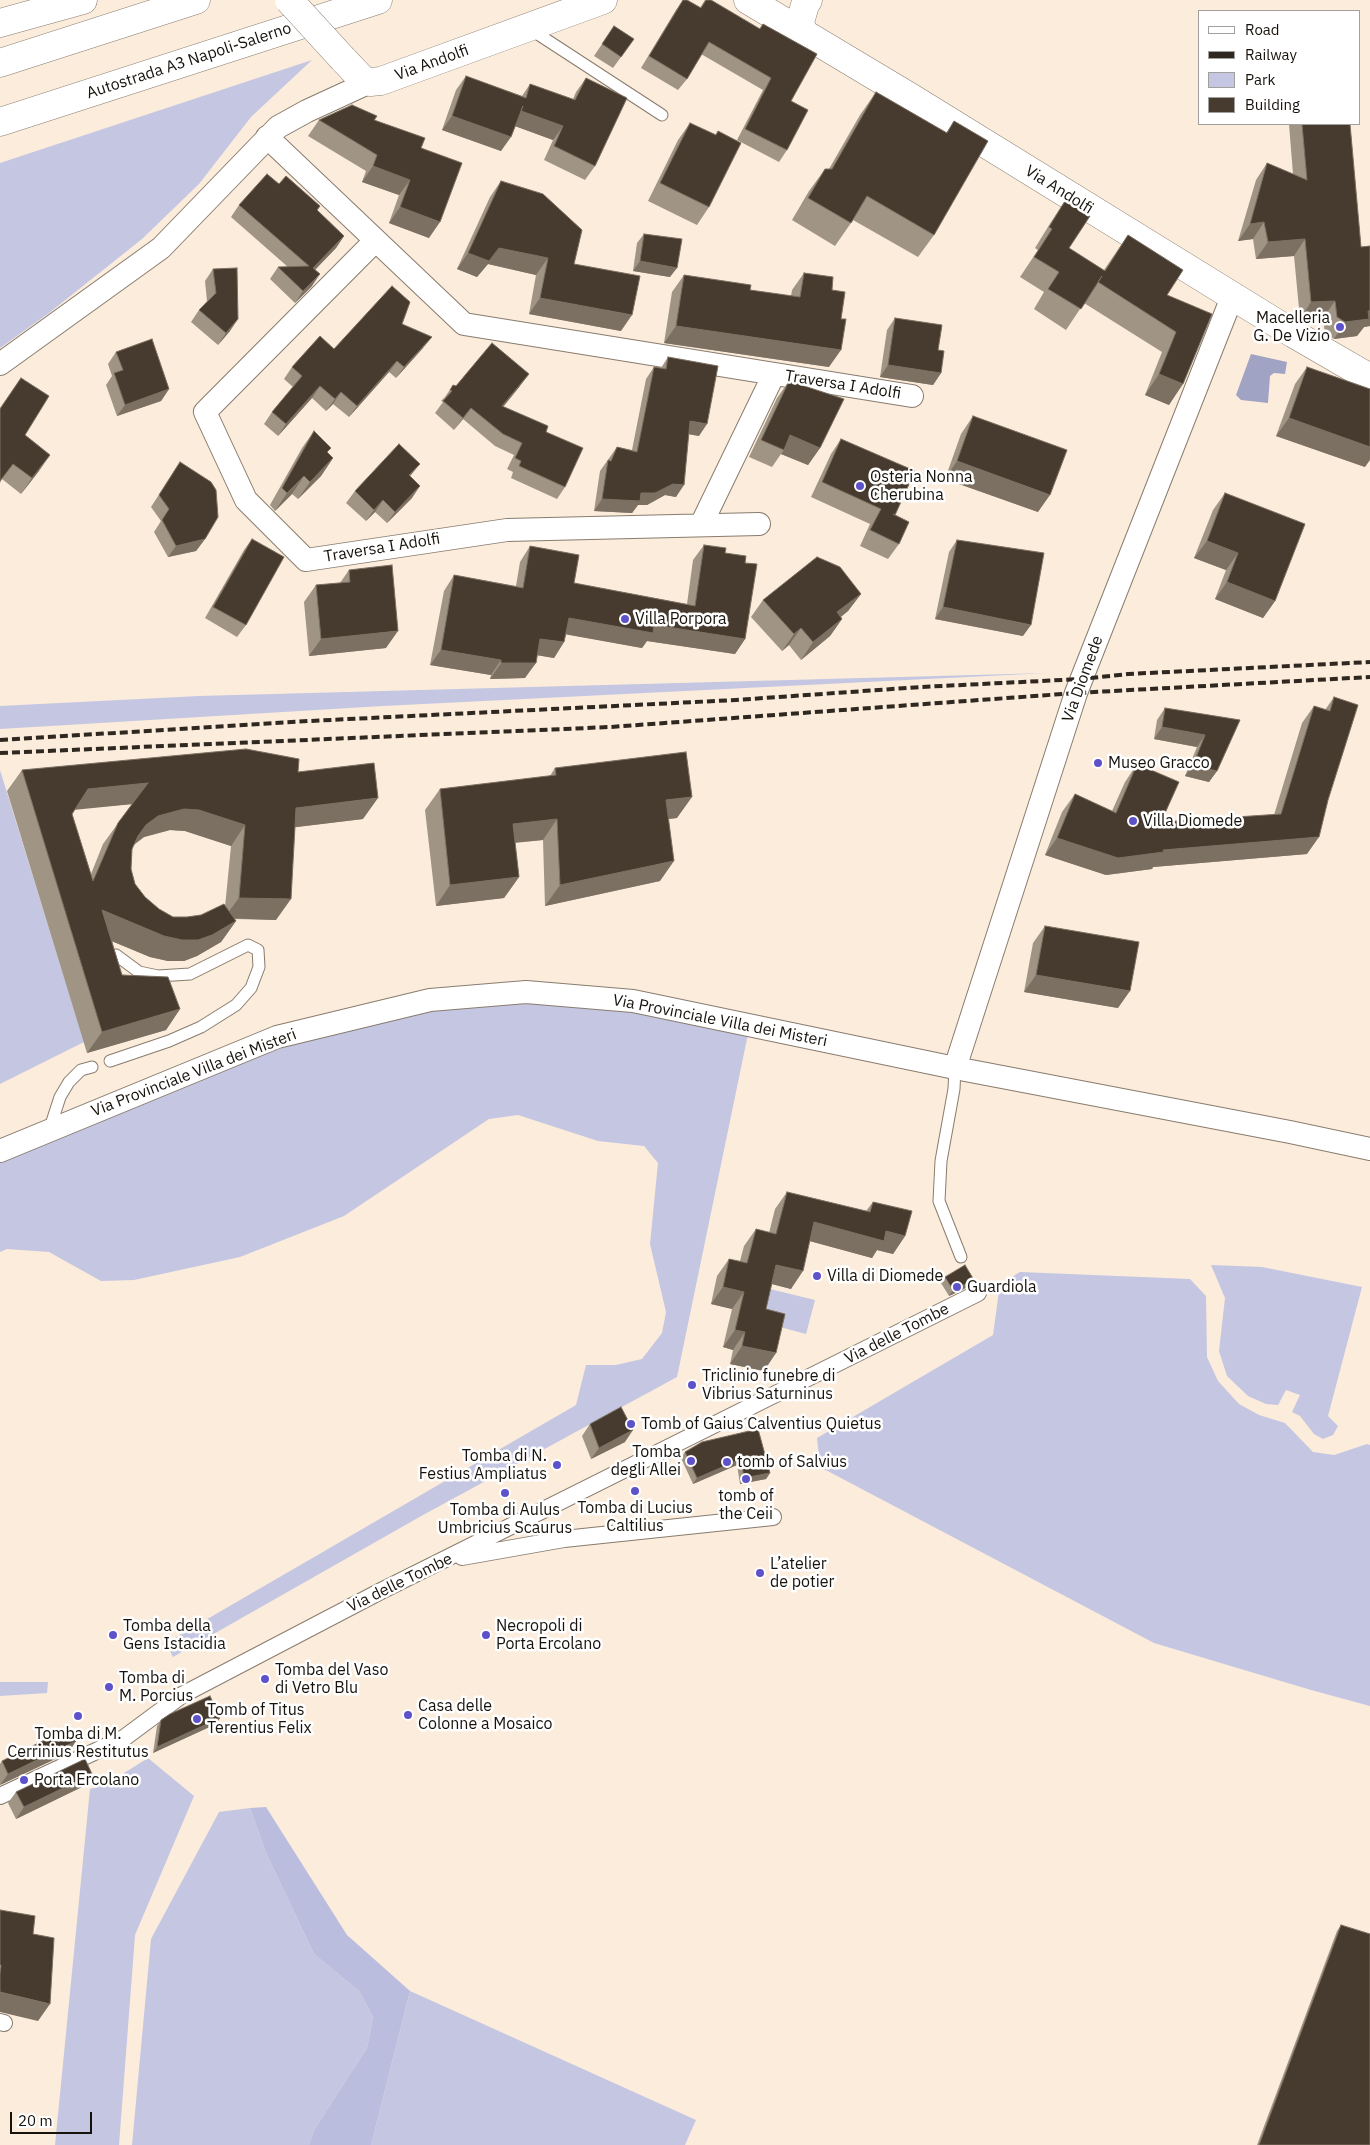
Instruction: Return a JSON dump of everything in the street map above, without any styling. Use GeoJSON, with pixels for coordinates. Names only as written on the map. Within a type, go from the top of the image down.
{"type":"FeatureCollection","features":[{"type":"Feature","properties":{"kind":"main road"},"geometry":{"type":"LineString","coordinates":[[0,23],[83,0]]}},
{"type":"Feature","properties":{"kind":"main road"},"geometry":{"type":"LineString","coordinates":[[0,63],[196,0]]}},
{"type":"Feature","properties":{"kind":"main road"},"geometry":{"type":"LineString","coordinates":[[288,0],[355,72],[370,82]]}},
{"type":"Feature","properties":{"kind":"main road","name":"Autostrada A3 Napoli-Salerno"},"geometry":{"type":"LineString","coordinates":[[0,122],[378,0]]}},
{"type":"Feature","properties":{"kind":"main road","name":"Via Andolfi"},"geometry":{"type":"LineString","coordinates":[[370,82],[381,81],[426,66],[603,0]]}},
{"type":"Feature","properties":{"kind":"main road","name":"Via Andolfi"},"geometry":{"type":"LineString","coordinates":[[748,0],[910,97],[1232,297],[1370,378]]}},
{"type":"Feature","properties":{"kind":"main road"},"geometry":{"type":"LineString","coordinates":[[803,32],[800,22],[804,5],[808,0]]}},
{"type":"Feature","properties":{"kind":"main road"},"geometry":{"type":"LineString","coordinates":[[0,140],[116,85]]}},
{"type":"Feature","properties":{"kind":"street"},"geometry":{"type":"LineString","coordinates":[[0,364],[161,248],[267,137],[289,120],[370,82]]}},
{"type":"Feature","properties":{"kind":"street","name":"Traversa I Adolfi"},"geometry":{"type":"LineString","coordinates":[[267,137],[464,324],[912,396]]}},
{"type":"Feature","properties":{"kind":"street","name":"Traversa I Adolfi"},"geometry":{"type":"LineString","coordinates":[[375,241],[205,412],[246,500],[306,560],[507,530],[759,524]]}},
{"type":"Feature","properties":{"kind":"street","name":"Via Diomede"},"geometry":{"type":"LineString","coordinates":[[955,1068],[1076,693],[1232,297]]}},
{"type":"Feature","properties":{"kind":"street","name":"Traversa I Adolfi"},"geometry":{"type":"LineString","coordinates":[[701,525],[774,374]]}},
{"type":"Feature","properties":{"kind":"street","name":"Via Provinciale Villa dei Misteri"},"geometry":{"type":"LineString","coordinates":[[0,1151],[277,1037],[430,1000],[526,992],[633,1002],[955,1068],[1370,1149]]}},
{"type":"Feature","properties":{"kind":"street","name":"Via delle Tombe"},"geometry":{"type":"LineString","coordinates":[[0,1796],[124,1738],[182,1695],[381,1591],[978,1294]]}},
{"type":"Feature","properties":{"kind":"street"},"geometry":{"type":"LineString","coordinates":[[446,1560],[564,1539],[773,1517]]}},
{"type":"Feature","properties":{"kind":"lane"},"geometry":{"type":"LineString","coordinates":[[527,27],[662,115]]}},
{"type":"Feature","properties":{"kind":"lane"},"geometry":{"type":"LineString","coordinates":[[110,1061],[169,1041],[201,1027],[236,1005],[251,988],[259,967],[258,950],[248,945],[190,974],[158,976],[139,972],[116,955]]}},
{"type":"Feature","properties":{"kind":"lane"},"geometry":{"type":"LineString","coordinates":[[49,1130],[60,1097],[69,1082],[81,1070],[92,1067]]}},
{"type":"Feature","properties":{"kind":"lane"},"geometry":{"type":"LineString","coordinates":[[955,1068],[954,1089],[941,1162],[940,1201],[961,1257]]}},
{"type":"Feature","properties":{"kind":"green space"},"geometry":{"type":"Polygon","coordinates":[[[312,60],[251,117],[199,184],[142,239],[49,313],[0,348],[0,163],[312,60]]]}},
{"type":"Feature","properties":{"kind":"green space"},"geometry":{"type":"Polygon","coordinates":[[[1048,673],[383,706],[0,729],[0,706],[199,696],[1048,673]]]}},
{"type":"Feature","properties":{"kind":"green space"},"geometry":{"type":"Polygon","coordinates":[[[0,770],[84,1042],[0,1084],[0,770]]]}},
{"type":"Feature","properties":{"kind":"green space"},"geometry":{"type":"Polygon","coordinates":[[[519,1002],[608,1007],[748,1034],[677,1377],[423,1515],[173,1657],[166,1643],[576,1405],[586,1365],[616,1365],[642,1359],[662,1333],[666,1312],[650,1244],[658,1163],[644,1146],[598,1141],[518,1115],[489,1119],[344,1216],[240,1257],[134,1280],[101,1281],[49,1252],[7,1249],[0,1252],[0,1161],[214,1071],[300,1042],[430,1010],[519,1002]]]}},
{"type":"Feature","properties":{"kind":"green space"},"geometry":{"type":"Polygon","coordinates":[[[1211,1265],[1262,1267],[1362,1287],[1328,1416],[1338,1426],[1333,1435],[1323,1439],[1314,1434],[1300,1416],[1292,1412],[1300,1395],[1286,1390],[1278,1405],[1266,1404],[1248,1396],[1227,1376],[1219,1351],[1225,1298],[1211,1265]]]}},
{"type":"Feature","properties":{"kind":"green space"},"geometry":{"type":"Polygon","coordinates":[[[1020,1272],[1190,1279],[1206,1296],[1207,1357],[1218,1381],[1239,1404],[1259,1415],[1285,1423],[1313,1452],[1334,1455],[1367,1444],[1370,1445],[1370,1706],[1154,1643],[820,1467],[817,1438],[993,1335],[1000,1284],[1020,1272]]]}},
{"type":"Feature","properties":{"kind":"green space"},"geometry":{"type":"Polygon","coordinates":[[[770,1289],[815,1300],[806,1334],[761,1322],[770,1289]]]}},
{"type":"Feature","properties":{"kind":"green space"},"geometry":{"type":"Polygon","coordinates":[[[0,1682],[48,1682],[47,1693],[0,1696],[0,1682]]]}},
{"type":"Feature","properties":{"kind":"green space"},"geometry":{"type":"Polygon","coordinates":[[[148,1758],[194,1796],[135,1935],[119,2145],[55,2145],[90,1789],[105,1785],[148,1758]]]}},
{"type":"Feature","properties":{"kind":"green space"},"geometry":{"type":"Polygon","coordinates":[[[250,1808],[266,1853],[314,1954],[359,1991],[373,2017],[367,2048],[314,2130],[309,2145],[132,2145],[151,1939],[219,1812],[250,1808]]]}},
{"type":"Feature","properties":{"kind":"green space"},"geometry":{"type":"Polygon","coordinates":[[[410,1991],[696,2120],[685,2145],[371,2145],[410,1991]]]}},
{"type":"Feature","properties":{"kind":"shaded area"},"geometry":{"type":"Polygon","coordinates":[[[1251,354],[1287,362],[1285,374],[1274,373],[1270,376],[1268,403],[1241,400],[1236,395],[1251,354]]]}},
{"type":"Feature","properties":{"kind":"shaded area"},"geometry":{"type":"Polygon","coordinates":[[[266,1807],[347,1935],[410,1991],[371,2145],[309,2145],[314,2130],[367,2048],[373,2017],[359,1991],[314,1954],[266,1853],[250,1808],[266,1807]]]}},
{"type":"Feature","properties":{"kind":"building"},"geometry":{"type":"Polygon","coordinates":[[[683,0],[687,0],[701,8],[706,0],[711,0],[760,29],[763,24],[817,54],[791,101],[808,110],[787,150],[745,129],[771,78],[709,42],[687,79],[649,56],[683,0]]]}},
{"type":"Feature","properties":{"kind":"building"},"geometry":{"type":"Polygon","coordinates":[[[614,26],[634,39],[621,57],[602,44],[614,26]]]}},
{"type":"Feature","properties":{"kind":"building"},"geometry":{"type":"Polygon","coordinates":[[[466,76],[526,98],[530,84],[575,100],[586,78],[627,98],[595,166],[554,146],[563,126],[521,111],[511,137],[452,116],[466,76]]]}},
{"type":"Feature","properties":{"kind":"building"},"geometry":{"type":"Polygon","coordinates":[[[876,92],[947,133],[954,121],[988,141],[934,235],[867,196],[851,223],[808,198],[825,169],[832,169],[876,92]]]}},
{"type":"Feature","properties":{"kind":"building"},"geometry":{"type":"Polygon","coordinates":[[[352,105],[377,116],[374,120],[425,138],[421,148],[462,163],[440,222],[400,207],[410,180],[373,166],[377,155],[319,120],[352,105]]]}},
{"type":"Feature","properties":{"kind":"building"},"geometry":{"type":"Polygon","coordinates":[[[690,123],[716,135],[718,131],[741,143],[709,207],[660,183],[690,123]]]}},
{"type":"Feature","properties":{"kind":"building"},"geometry":{"type":"Polygon","coordinates":[[[1302,125],[1350,125],[1361,247],[1370,246],[1369,319],[1345,322],[1337,317],[1335,301],[1311,302],[1305,239],[1268,242],[1264,222],[1250,224],[1267,163],[1307,180],[1302,125]]]}},
{"type":"Feature","properties":{"kind":"building"},"geometry":{"type":"Polygon","coordinates":[[[267,174],[279,184],[286,176],[320,206],[317,210],[344,236],[313,268],[320,274],[303,291],[278,267],[309,266],[239,205],[267,174]]]}},
{"type":"Feature","properties":{"kind":"building"},"geometry":{"type":"Polygon","coordinates":[[[501,181],[543,194],[582,230],[574,264],[640,276],[632,315],[540,298],[548,258],[499,248],[489,261],[468,253],[501,181]]]}},
{"type":"Feature","properties":{"kind":"building"},"geometry":{"type":"Polygon","coordinates":[[[1065,201],[1090,216],[1069,248],[1105,271],[1128,235],[1183,270],[1167,295],[1212,314],[1183,384],[1159,374],[1176,332],[1098,282],[1081,309],[1048,289],[1059,272],[1034,257],[1052,229],[1049,227],[1065,201]]]}},
{"type":"Feature","properties":{"kind":"building"},"geometry":{"type":"Polygon","coordinates":[[[644,234],[682,239],[677,268],[640,261],[644,234]]]}},
{"type":"Feature","properties":{"kind":"building"},"geometry":{"type":"Polygon","coordinates":[[[237,268],[238,319],[226,333],[199,310],[216,293],[213,269],[237,268]]]}},
{"type":"Feature","properties":{"kind":"building"},"geometry":{"type":"Polygon","coordinates":[[[804,273],[833,277],[832,290],[845,292],[841,319],[846,319],[841,350],[676,326],[684,275],[751,285],[750,290],[800,297],[804,273]]]}},
{"type":"Feature","properties":{"kind":"building"},"geometry":{"type":"Polygon","coordinates":[[[392,286],[410,302],[402,324],[432,337],[404,367],[397,361],[357,406],[341,392],[335,399],[320,386],[286,424],[272,412],[302,376],[292,367],[320,336],[334,349],[392,286]]]}},
{"type":"Feature","properties":{"kind":"building"},"geometry":{"type":"Polygon","coordinates":[[[895,318],[942,325],[938,350],[944,351],[941,373],[888,365],[895,318]]]}},
{"type":"Feature","properties":{"kind":"building"},"geometry":{"type":"Polygon","coordinates":[[[152,339],[169,389],[125,405],[114,373],[123,370],[116,352],[152,339]]]}},
{"type":"Feature","properties":{"kind":"building"},"geometry":{"type":"Polygon","coordinates":[[[492,343],[529,374],[502,406],[548,426],[546,432],[583,448],[565,487],[519,466],[521,461],[515,458],[522,443],[503,434],[471,408],[463,418],[443,401],[452,391],[450,390],[453,385],[456,386],[492,343]]]}},
{"type":"Feature","properties":{"kind":"building"},"geometry":{"type":"Polygon","coordinates":[[[668,357],[718,366],[707,424],[690,421],[684,485],[673,484],[655,493],[641,493],[640,501],[602,499],[608,460],[611,461],[617,447],[637,452],[654,367],[666,369],[668,357]]]}},
{"type":"Feature","properties":{"kind":"building"},"geometry":{"type":"Polygon","coordinates":[[[1307,367],[1370,389],[1370,447],[1289,418],[1307,367]]]}},
{"type":"Feature","properties":{"kind":"building"},"geometry":{"type":"Polygon","coordinates":[[[21,378],[49,396],[25,435],[50,455],[32,478],[13,464],[0,481],[0,409],[21,378]]]}},
{"type":"Feature","properties":{"kind":"building"},"geometry":{"type":"Polygon","coordinates":[[[789,381],[844,399],[820,448],[790,435],[784,450],[761,440],[789,381]]]}},
{"type":"Feature","properties":{"kind":"building"},"geometry":{"type":"Polygon","coordinates":[[[973,416],[1067,450],[1050,495],[957,461],[973,416]]]}},
{"type":"Feature","properties":{"kind":"building"},"geometry":{"type":"Polygon","coordinates":[[[314,431],[331,448],[327,452],[333,458],[310,482],[304,476],[287,493],[282,488],[314,431]]]}},
{"type":"Feature","properties":{"kind":"building"},"geometry":{"type":"Polygon","coordinates":[[[841,439],[915,471],[895,515],[909,522],[899,544],[870,530],[881,509],[822,482],[841,439]]]}},
{"type":"Feature","properties":{"kind":"building"},"geometry":{"type":"Polygon","coordinates":[[[399,444],[420,464],[409,475],[420,486],[395,512],[383,500],[374,510],[355,491],[399,444]]]}},
{"type":"Feature","properties":{"kind":"building"},"geometry":{"type":"Polygon","coordinates":[[[180,462],[211,482],[216,490],[218,517],[205,539],[176,546],[162,520],[169,509],[159,495],[180,462]]]}},
{"type":"Feature","properties":{"kind":"building"},"geometry":{"type":"Polygon","coordinates":[[[1225,493],[1305,524],[1275,601],[1227,582],[1238,553],[1207,541],[1225,493]]]}},
{"type":"Feature","properties":{"kind":"building"},"geometry":{"type":"Polygon","coordinates":[[[252,539],[284,557],[246,625],[213,607],[252,539]]]}},
{"type":"Feature","properties":{"kind":"building"},"geometry":{"type":"Polygon","coordinates":[[[957,540],[1044,553],[1031,625],[943,607],[957,540]]]}},
{"type":"Feature","properties":{"kind":"building"},"geometry":{"type":"Polygon","coordinates":[[[704,545],[726,548],[725,553],[746,556],[745,563],[757,564],[745,639],[654,625],[653,633],[569,618],[564,642],[540,639],[536,663],[501,663],[501,660],[441,650],[454,575],[523,588],[530,546],[579,555],[574,583],[695,606],[704,545]]]}},
{"type":"Feature","properties":{"kind":"building"},"geometry":{"type":"Polygon","coordinates":[[[817,557],[840,567],[861,594],[837,612],[842,619],[813,642],[801,628],[794,634],[763,600],[817,557]]]}},
{"type":"Feature","properties":{"kind":"building"},"geometry":{"type":"Polygon","coordinates":[[[392,565],[398,631],[321,639],[316,585],[350,582],[349,570],[392,565]]]}},
{"type":"Feature","properties":{"kind":"building"},"geometry":{"type":"Polygon","coordinates":[[[1334,697],[1358,705],[1328,800],[1319,837],[1163,850],[1164,852],[1118,858],[1057,838],[1075,794],[1116,813],[1137,764],[1179,782],[1161,822],[1281,814],[1314,706],[1330,711],[1334,697]]]}},
{"type":"Feature","properties":{"kind":"building"},"geometry":{"type":"Polygon","coordinates":[[[1165,708],[1240,720],[1217,771],[1193,765],[1205,735],[1162,727],[1165,708]]]}},
{"type":"Feature","properties":{"kind":"building"},"geometry":{"type":"Polygon","coordinates":[[[246,749],[299,759],[298,772],[374,763],[378,798],[296,808],[291,899],[239,898],[245,825],[199,810],[184,809],[158,816],[146,825],[132,849],[131,869],[135,884],[145,897],[159,909],[173,917],[201,915],[224,904],[236,921],[212,935],[198,940],[182,940],[164,936],[102,910],[122,975],[168,977],[180,1009],[102,1032],[22,770],[246,749]],[[148,783],[88,789],[72,814],[93,881],[118,823],[148,783]]]}},
{"type":"Feature","properties":{"kind":"building"},"geometry":{"type":"Polygon","coordinates":[[[686,752],[692,797],[666,800],[674,861],[560,885],[557,819],[513,824],[519,877],[450,885],[440,789],[556,775],[555,768],[686,752]]]}},
{"type":"Feature","properties":{"kind":"building"},"geometry":{"type":"Polygon","coordinates":[[[1045,926],[1139,942],[1130,991],[1036,975],[1045,926]]]}},
{"type":"Feature","properties":{"kind":"building"},"geometry":{"type":"Polygon","coordinates":[[[787,1192],[870,1212],[873,1202],[912,1211],[905,1236],[886,1231],[884,1241],[814,1222],[803,1271],[776,1265],[766,1309],[785,1314],[776,1353],[742,1346],[745,1332],[735,1330],[744,1292],[723,1287],[729,1259],[747,1263],[756,1229],[776,1234],[787,1192]]]}},
{"type":"Feature","properties":{"kind":"building"},"geometry":{"type":"Polygon","coordinates":[[[965,1265],[974,1280],[953,1290],[945,1277],[965,1265]]]}},
{"type":"Feature","properties":{"kind":"building"},"geometry":{"type":"Polygon","coordinates":[[[621,1407],[633,1430],[599,1448],[590,1424],[621,1407]]]}},
{"type":"Feature","properties":{"kind":"building"},"geometry":{"type":"Polygon","coordinates":[[[758,1429],[770,1473],[744,1478],[741,1459],[697,1478],[685,1452],[702,1442],[758,1429]]]}},
{"type":"Feature","properties":{"kind":"building"},"geometry":{"type":"Polygon","coordinates":[[[210,1696],[220,1718],[157,1747],[161,1720],[210,1696]]]}},
{"type":"Feature","properties":{"kind":"building"},"geometry":{"type":"Polygon","coordinates":[[[69,1728],[76,1741],[8,1774],[2,1761],[69,1728]]]}},
{"type":"Feature","properties":{"kind":"building"},"geometry":{"type":"Polygon","coordinates":[[[85,1759],[92,1774],[24,1807],[16,1792],[85,1759]]]}},
{"type":"Feature","properties":{"kind":"building"},"geometry":{"type":"Polygon","coordinates":[[[0,1910],[35,1916],[33,1934],[54,1938],[50,2004],[0,1992],[0,1910]]]}},
{"type":"Feature","properties":{"kind":"building"},"geometry":{"type":"Polygon","coordinates":[[[1341,1925],[1370,1934],[1370,2145],[1259,2145],[1341,1925]]]}},
{"type":"Feature","properties":{"kind":"railway"},"geometry":{"type":"LineString","coordinates":[[0,740],[309,721],[736,700],[921,687],[1081,679],[1128,674],[1370,662]]}},
{"type":"Feature","properties":{"kind":"railway"},"geometry":{"type":"LineString","coordinates":[[0,753],[610,727],[1076,693],[1370,677]]}},
{"type":"Feature","properties":{"kind":"place","name":"Macelleria G. De Vizio"},"geometry":{"type":"Point","coordinates":[1340,327]}},
{"type":"Feature","properties":{"kind":"place","name":"Osteria Nonna Cherubina"},"geometry":{"type":"Point","coordinates":[860,486]}},
{"type":"Feature","properties":{"kind":"place","name":"Villa Porpora"},"geometry":{"type":"Point","coordinates":[625,619]}},
{"type":"Feature","properties":{"kind":"place","name":"Museo Gracco"},"geometry":{"type":"Point","coordinates":[1098,763]}},
{"type":"Feature","properties":{"kind":"place","name":"Villa Diomede"},"geometry":{"type":"Point","coordinates":[1133,821]}},
{"type":"Feature","properties":{"kind":"place","name":"Villa di Diomede"},"geometry":{"type":"Point","coordinates":[817,1276]}},
{"type":"Feature","properties":{"kind":"place","name":"Guardiola"},"geometry":{"type":"Point","coordinates":[957,1287]}},
{"type":"Feature","properties":{"kind":"place","name":"Triclinio funebre di Vibrius Saturninus"},"geometry":{"type":"Point","coordinates":[692,1385]}},
{"type":"Feature","properties":{"kind":"place","name":"Tomb of Gaius Calventius Quietus"},"geometry":{"type":"Point","coordinates":[631,1424]}},
{"type":"Feature","properties":{"kind":"place","name":"Tomba degli Allei"},"geometry":{"type":"Point","coordinates":[691,1461]}},
{"type":"Feature","properties":{"kind":"place","name":"tomb of Salvius"},"geometry":{"type":"Point","coordinates":[727,1462]}},
{"type":"Feature","properties":{"kind":"place","name":"Tomba di N. Festius Ampliatus"},"geometry":{"type":"Point","coordinates":[557,1465]}},
{"type":"Feature","properties":{"kind":"place","name":"tomb of the Ceii"},"geometry":{"type":"Point","coordinates":[746,1479]}},
{"type":"Feature","properties":{"kind":"place","name":"Tomba di Lucius Caltilius"},"geometry":{"type":"Point","coordinates":[635,1491]}},
{"type":"Feature","properties":{"kind":"place","name":"Tomba di Aulus Umbricius Scaurus"},"geometry":{"type":"Point","coordinates":[505,1493]}},
{"type":"Feature","properties":{"kind":"place","name":"L’atelier de potier"},"geometry":{"type":"Point","coordinates":[760,1573]}},
{"type":"Feature","properties":{"kind":"place","name":"Tomba della Gens Istacidia"},"geometry":{"type":"Point","coordinates":[113,1635]}},
{"type":"Feature","properties":{"kind":"place","name":"Necropoli di Porta Ercolano"},"geometry":{"type":"Point","coordinates":[486,1635]}},
{"type":"Feature","properties":{"kind":"place","name":"Tomba del Vaso di Vetro Blu"},"geometry":{"type":"Point","coordinates":[265,1679]}},
{"type":"Feature","properties":{"kind":"place","name":"Tomba di M. Porcius"},"geometry":{"type":"Point","coordinates":[109,1687]}},
{"type":"Feature","properties":{"kind":"place","name":"Casa delle Colonne a Mosaico"},"geometry":{"type":"Point","coordinates":[408,1715]}},
{"type":"Feature","properties":{"kind":"place","name":"Tomba di M. Cerrinius Restitutus"},"geometry":{"type":"Point","coordinates":[78,1716]}},
{"type":"Feature","properties":{"kind":"place","name":"Tomb of Titus Terentius Felix"},"geometry":{"type":"Point","coordinates":[197,1719]}},
{"type":"Feature","properties":{"kind":"place","name":"Porta Ercolano"},"geometry":{"type":"Point","coordinates":[24,1780]}}]}
